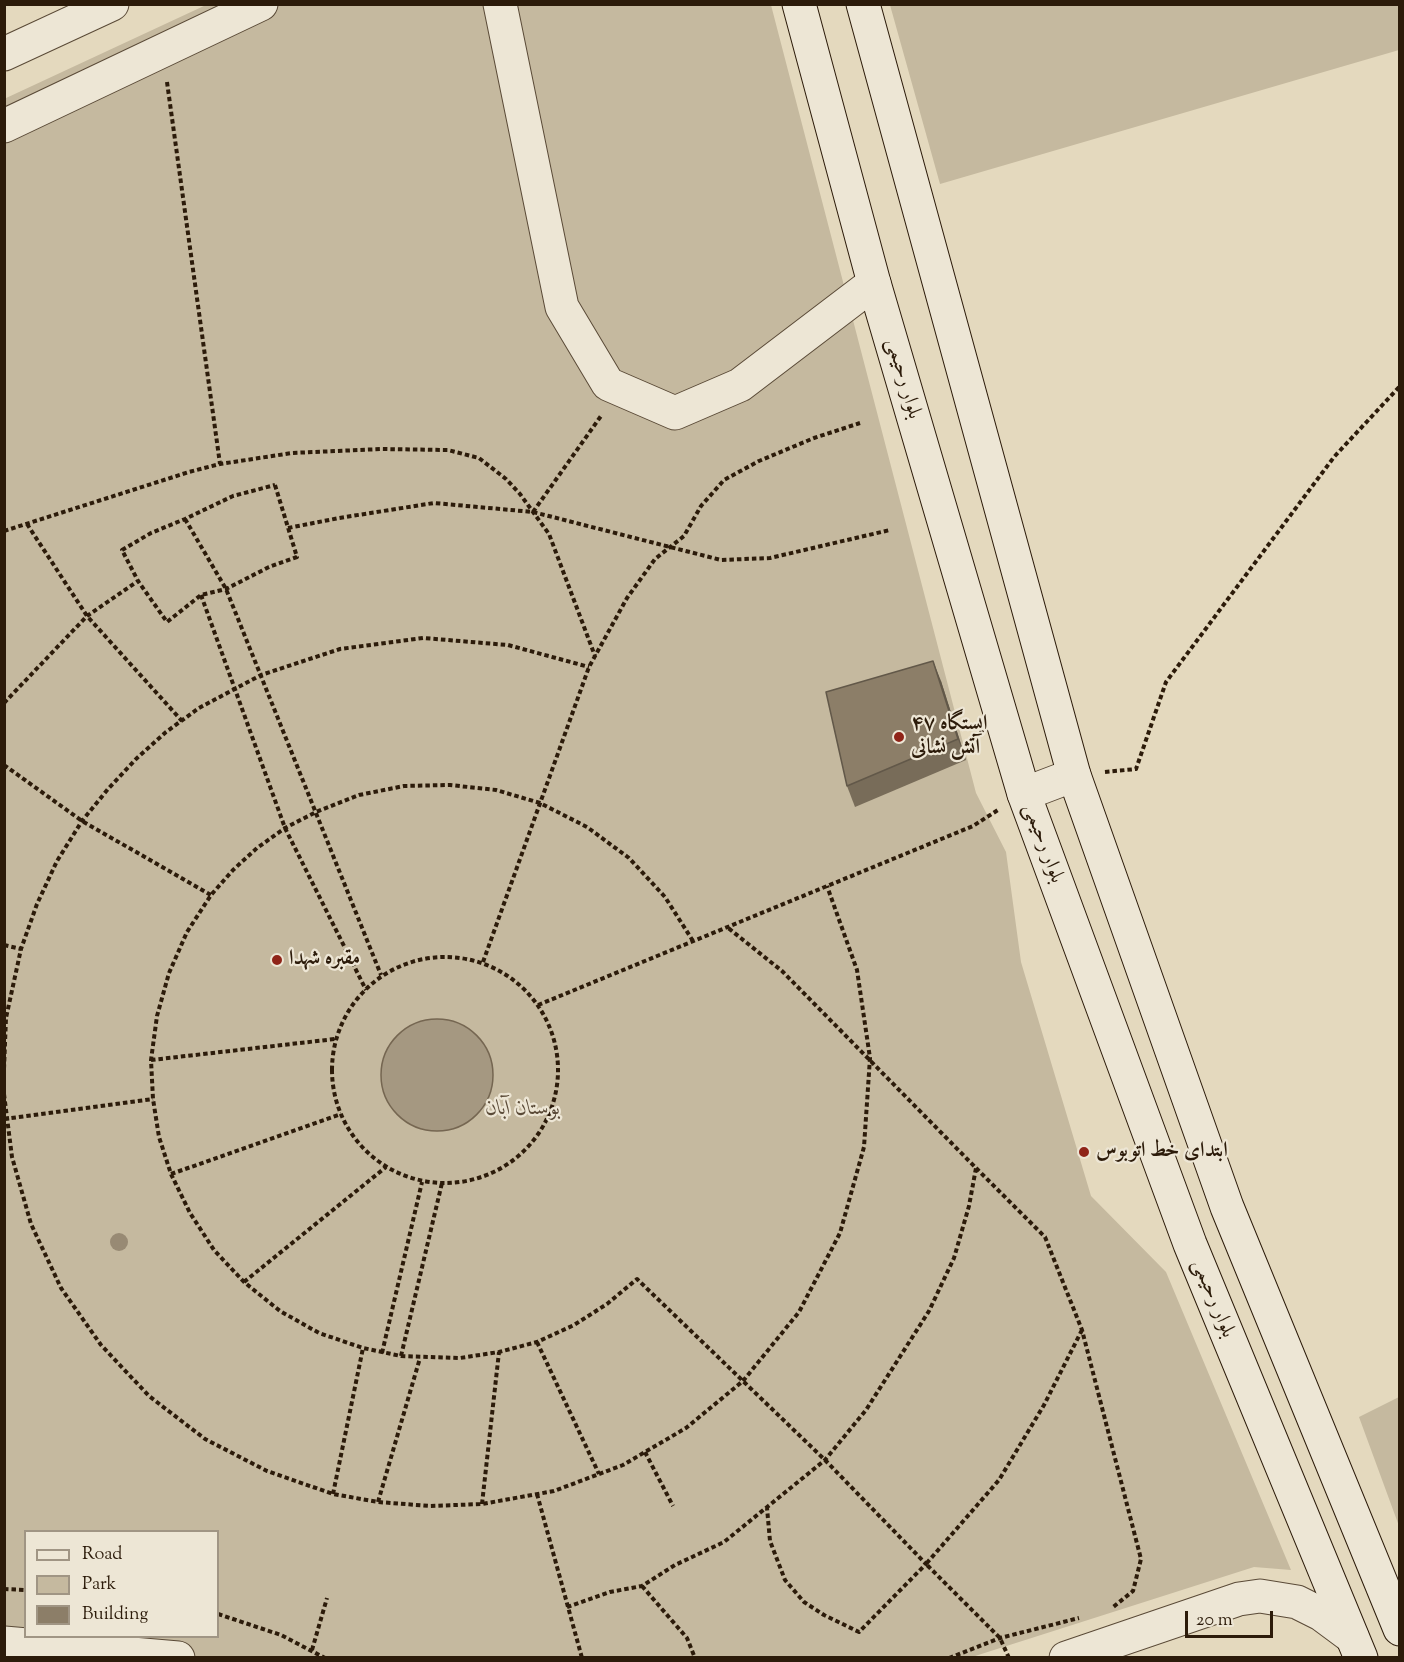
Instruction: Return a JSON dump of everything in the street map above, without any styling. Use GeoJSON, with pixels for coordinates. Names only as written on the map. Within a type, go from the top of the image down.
{"type":"FeatureCollection","features":[{"type":"Feature","properties":{"kind":"main road"},"geometry":{"type":"LineString","coordinates":[[4,54],[73,12],[112,4]]}},
{"type":"Feature","properties":{"kind":"main road"},"geometry":{"type":"LineString","coordinates":[[4,126],[261,4]]}},
{"type":"Feature","properties":{"kind":"main road"},"geometry":{"type":"LineString","coordinates":[[501,4],[562,307],[608,384],[675,413],[740,385],[874,283]]}},
{"type":"Feature","properties":{"kind":"main road","name":"بلوار رحیمی"},"geometry":{"type":"LineString","coordinates":[[799,4],[874,283],[1024,794],[1190,1244],[1356,1647]]}},
{"type":"Feature","properties":{"kind":"main road"},"geometry":{"type":"LineString","coordinates":[[863,4],[1074,775],[1227,1207],[1400,1629]]}},
{"type":"Feature","properties":{"kind":"main road"},"geometry":{"type":"LineString","coordinates":[[1024,794],[1074,775]]}},
{"type":"Feature","properties":{"kind":"main road"},"geometry":{"type":"LineString","coordinates":[[1066,1658],[1239,1599],[1260,1596],[1296,1602],[1321,1614],[1356,1647]]}},
{"type":"Feature","properties":{"kind":"main road"},"geometry":{"type":"LineString","coordinates":[[4,1643],[178,1658]]}},
{"type":"Feature","properties":{"kind":"path"},"geometry":{"type":"LineString","coordinates":[[164,50],[220,464]]}},
{"type":"Feature","properties":{"kind":"path"},"geometry":{"type":"LineString","coordinates":[[1074,775],[1136,769],[1166,682],[1334,456],[1400,386]]}},
{"type":"Feature","properties":{"kind":"path"},"geometry":{"type":"LineString","coordinates":[[533,512],[601,416]]}},
{"type":"Feature","properties":{"kind":"path"},"geometry":{"type":"LineString","coordinates":[[483,962],[589,667],[627,598],[656,559],[684,536],[701,506],[724,480],[759,461],[814,438],[860,423]]}},
{"type":"Feature","properties":{"kind":"path"},"geometry":{"type":"LineString","coordinates":[[4,531],[220,464],[292,453],[381,449],[447,450],[479,458],[513,486],[549,534],[595,656]]}},
{"type":"Feature","properties":{"kind":"path"},"geometry":{"type":"LineString","coordinates":[[275,485],[288,528],[297,557],[269,567],[226,589],[201,596],[167,622],[138,581],[122,550],[151,533],[233,496],[275,485]]}},
{"type":"Feature","properties":{"kind":"path"},"geometry":{"type":"LineString","coordinates":[[288,528],[434,503],[533,512],[721,560],[770,558],[890,530]]}},
{"type":"Feature","properties":{"kind":"path"},"geometry":{"type":"LineString","coordinates":[[185,519],[226,589],[381,975]]}},
{"type":"Feature","properties":{"kind":"path"},"geometry":{"type":"LineString","coordinates":[[27,524],[87,616],[182,721]]}},
{"type":"Feature","properties":{"kind":"path"},"geometry":{"type":"LineString","coordinates":[[4,703],[87,616],[138,581]]}},
{"type":"Feature","properties":{"kind":"path"},"geometry":{"type":"LineString","coordinates":[[201,596],[285,828],[366,990]]}},
{"type":"Feature","properties":{"kind":"path"},"geometry":{"type":"LineString","coordinates":[[4,1069],[6,1017],[21,949],[37,904],[57,861],[82,821],[108,789],[135,759],[182,721],[235,687],[261,675],[340,649],[423,638],[508,645],[589,667]]}},
{"type":"Feature","properties":{"kind":"path"},"geometry":{"type":"LineString","coordinates":[[4,765],[82,821],[211,895]]}},
{"type":"Feature","properties":{"kind":"path"},"geometry":{"type":"LineString","coordinates":[[693,941],[665,897],[629,858],[587,827],[540,804],[496,790],[450,785],[415,786],[358,795],[315,812],[285,828],[257,848],[233,870],[211,895],[187,933],[169,973],[157,1016],[152,1060],[153,1098],[159,1137],[171,1174],[190,1214],[214,1250],[244,1282],[280,1311],[319,1333],[382,1353],[420,1358],[460,1358],[499,1352],[537,1341],[582,1320],[607,1304],[638,1279],[825,1460],[1000,1638],[1009,1658]]}},
{"type":"Feature","properties":{"kind":"path"},"geometry":{"type":"LineString","coordinates":[[538,1005],[973,826],[1024,794]]}},
{"type":"Feature","properties":{"kind":"path"},"geometry":{"type":"LineString","coordinates":[[4,1094],[12,1157],[31,1224],[61,1288],[101,1345],[149,1396],[205,1438],[267,1471],[333,1494],[378,1502],[430,1506],[482,1504],[554,1491],[623,1465],[686,1428],[743,1381],[799,1312],[840,1233],[864,1147],[870,1058],[857,970],[827,886]]}},
{"type":"Feature","properties":{"kind":"path"},"geometry":{"type":"LineString","coordinates":[[726,927],[782,971],[1045,1237],[1082,1330],[1141,1559],[1133,1591],[1111,1609]]}},
{"type":"Feature","properties":{"kind":"path"},"geometry":{"type":"LineString","coordinates":[[4,945],[21,949]]}},
{"type":"Feature","properties":{"kind":"path"},"geometry":{"type":"LineString","coordinates":[[448,956],[483,962],[514,980],[538,1005],[554,1037],[558,1076],[550,1114],[529,1147],[498,1171],[461,1183],[422,1182],[386,1167],[357,1141],[338,1107],[331,1069],[335,1039],[355,999],[381,975],[413,960],[448,956]]}},
{"type":"Feature","properties":{"kind":"path"},"geometry":{"type":"LineString","coordinates":[[152,1060],[335,1039]]}},
{"type":"Feature","properties":{"kind":"path"},"geometry":{"type":"LineString","coordinates":[[6,1118],[153,1098]]}},
{"type":"Feature","properties":{"kind":"path"},"geometry":{"type":"LineString","coordinates":[[171,1174],[341,1114]]}},
{"type":"Feature","properties":{"kind":"path"},"geometry":{"type":"LineString","coordinates":[[244,1282],[386,1167]]}},
{"type":"Feature","properties":{"kind":"path"},"geometry":{"type":"LineString","coordinates":[[567,1607],[610,1592],[642,1586],[675,1565],[724,1542],[825,1460],[866,1410],[929,1311],[954,1258],[969,1206],[976,1168]]}},
{"type":"Feature","properties":{"kind":"path"},"geometry":{"type":"LineString","coordinates":[[382,1353],[422,1182]]}},
{"type":"Feature","properties":{"kind":"path"},"geometry":{"type":"LineString","coordinates":[[401,1356],[442,1184]]}},
{"type":"Feature","properties":{"kind":"path"},"geometry":{"type":"LineString","coordinates":[[767,1508],[770,1541],[785,1580],[804,1602],[824,1615],[859,1632],[926,1564],[999,1480],[1044,1406],[1082,1330]]}},
{"type":"Feature","properties":{"kind":"path"},"geometry":{"type":"LineString","coordinates":[[537,1341],[599,1474]]}},
{"type":"Feature","properties":{"kind":"path"},"geometry":{"type":"LineString","coordinates":[[333,1494],[363,1348]]}},
{"type":"Feature","properties":{"kind":"path"},"geometry":{"type":"LineString","coordinates":[[482,1504],[499,1352]]}},
{"type":"Feature","properties":{"kind":"path"},"geometry":{"type":"LineString","coordinates":[[378,1502],[420,1358]]}},
{"type":"Feature","properties":{"kind":"path"},"geometry":{"type":"LineString","coordinates":[[645,1452],[673,1506]]}},
{"type":"Feature","properties":{"kind":"path"},"geometry":{"type":"LineString","coordinates":[[537,1494],[582,1658]]}},
{"type":"Feature","properties":{"kind":"path"},"geometry":{"type":"LineString","coordinates":[[642,1586],[687,1638],[695,1658]]}},
{"type":"Feature","properties":{"kind":"path"},"geometry":{"type":"LineString","coordinates":[[4,1589],[24,1590]]}},
{"type":"Feature","properties":{"kind":"path"},"geometry":{"type":"LineString","coordinates":[[312,1650],[327,1598]]}},
{"type":"Feature","properties":{"kind":"path"},"geometry":{"type":"LineString","coordinates":[[219,1614],[281,1635],[325,1658]]}},
{"type":"Feature","properties":{"kind":"path"},"geometry":{"type":"LineString","coordinates":[[949,1658],[1000,1638],[1089,1615]]}},
{"type":"Feature","properties":{"kind":"green space","name":"بوستان آبان"},"geometry":{"type":"Polygon","coordinates":[[[206,5],[771,5],[976,793],[1006,852],[1021,962],[1091,1196],[1166,1272],[1291,1570],[1254,1567],[972,1657],[5,1657],[4,99],[206,5]]]}},
{"type":"Feature","properties":{"kind":"green space"},"geometry":{"type":"Polygon","coordinates":[[[890,5],[1399,5],[1399,50],[940,184],[890,5]]]}},
{"type":"Feature","properties":{"kind":"green space"},"geometry":{"type":"Polygon","coordinates":[[[1399,1397],[1399,1526],[1359,1417],[1399,1397]]]}},
{"type":"Feature","properties":{"kind":"shaded area"},"geometry":{"type":"Polygon","coordinates":[[[437,1019],[458,1023],[476,1036],[489,1054],[493,1075],[489,1096],[476,1114],[458,1127],[437,1131],[416,1127],[398,1114],[385,1096],[381,1075],[385,1054],[398,1036],[416,1023],[437,1019]]]}},
{"type":"Feature","properties":{"kind":"building","name":"ایستگاه ۴۷ آتش نشانی"},"geometry":{"type":"Polygon","coordinates":[[[933,661],[958,739],[847,786],[826,692],[933,661]]]}},
{"type":"Feature","properties":{"kind":"place","name":"ایستگاه ۴۷ آتش نشانی"},"geometry":{"type":"Point","coordinates":[899,737]}},
{"type":"Feature","properties":{"kind":"place","name":"مقبره شهدا"},"geometry":{"type":"Point","coordinates":[277,960]}},
{"type":"Feature","properties":{"kind":"place","name":"ابتدای خط اتوبوس"},"geometry":{"type":"Point","coordinates":[1084,1152]}}]}
